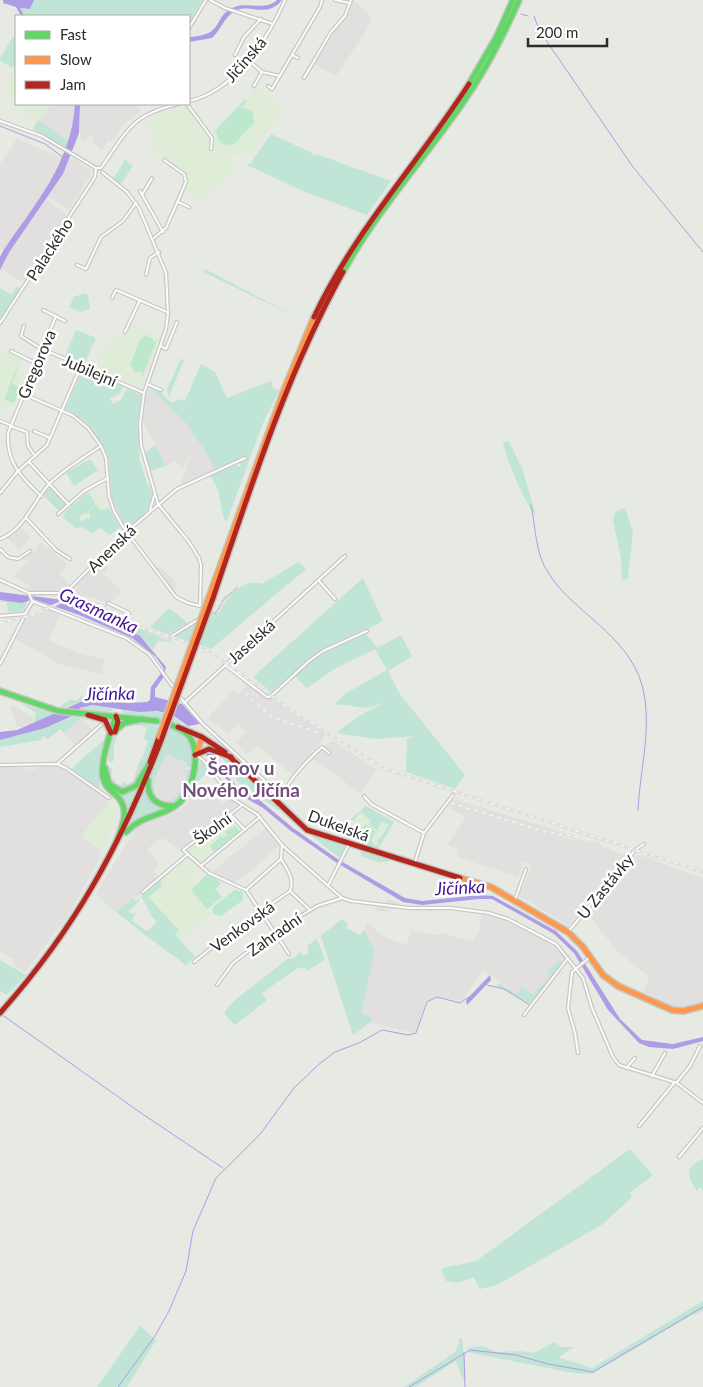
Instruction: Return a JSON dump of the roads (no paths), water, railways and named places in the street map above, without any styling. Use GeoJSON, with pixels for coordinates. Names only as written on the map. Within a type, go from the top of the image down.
{"type":"FeatureCollection","features":[{"type":"Feature","properties":{"kind":"main road"},"geometry":{"type":"LineString","coordinates":[[211,597],[289,373],[317,308],[368,223],[477,75],[500,33],[513,0]]}},
{"type":"Feature","properties":{"kind":"main road"},"geometry":{"type":"LineString","coordinates":[[0,1013],[62,938],[93,891],[118,841],[150,765],[290,383],[325,305],[368,231],[481,78],[502,40],[519,0]]}},
{"type":"Feature","properties":{"kind":"main road"},"geometry":{"type":"LineString","coordinates":[[0,692],[58,711],[157,721]]}},
{"type":"Feature","properties":{"kind":"main road"},"geometry":{"type":"LineString","coordinates":[[88,715],[106,721],[111,729],[112,735],[102,775],[106,785],[119,797],[124,808],[124,820],[118,841]]}},
{"type":"Feature","properties":{"kind":"main road"},"geometry":{"type":"LineString","coordinates":[[116,716],[104,771],[107,781],[112,788],[123,791],[133,788],[150,765]]}},
{"type":"Feature","properties":{"kind":"main road"},"geometry":{"type":"LineString","coordinates":[[112,735],[123,724],[142,719]]}},
{"type":"Feature","properties":{"kind":"main road","name":"Dukelská"},"geometry":{"type":"LineString","coordinates":[[196,753],[188,735],[169,724],[201,736],[231,757],[275,802],[308,830],[414,865],[481,883],[515,900],[568,932],[588,959],[608,980],[665,1008],[680,1011],[703,1006]]}},
{"type":"Feature","properties":{"kind":"main road"},"geometry":{"type":"LineString","coordinates":[[0,1009],[37,967],[65,929],[118,841],[140,818],[175,806],[185,796],[201,736]]}},
{"type":"Feature","properties":{"kind":"main road"},"geometry":{"type":"LineString","coordinates":[[196,753],[212,748],[231,757]]}},
{"type":"Feature","properties":{"kind":"main road"},"geometry":{"type":"LineString","coordinates":[[150,765],[148,783],[151,799],[163,806],[175,806]]}},
{"type":"Feature","properties":{"kind":"street"},"geometry":{"type":"LineString","coordinates":[[190,26],[206,0]]}},
{"type":"Feature","properties":{"kind":"street"},"geometry":{"type":"LineString","coordinates":[[210,0],[273,24]]}},
{"type":"Feature","properties":{"kind":"street","name":"Jičínská"},"geometry":{"type":"LineString","coordinates":[[190,102],[214,93],[248,60],[263,42],[285,0]]}},
{"type":"Feature","properties":{"kind":"street"},"geometry":{"type":"LineString","coordinates":[[268,86],[272,89],[320,7],[322,0]]}},
{"type":"Feature","properties":{"kind":"street"},"geometry":{"type":"LineString","coordinates":[[304,78],[331,32],[346,16],[350,2],[336,0]]}},
{"type":"Feature","properties":{"kind":"street"},"geometry":{"type":"LineString","coordinates":[[235,54],[244,37],[262,19]]}},
{"type":"Feature","properties":{"kind":"street"},"geometry":{"type":"LineString","coordinates":[[292,55],[298,58]]}},
{"type":"Feature","properties":{"kind":"street"},"geometry":{"type":"LineString","coordinates":[[248,60],[262,72],[280,76]]}},
{"type":"Feature","properties":{"kind":"street"},"geometry":{"type":"LineString","coordinates":[[254,86],[262,72]]}},
{"type":"Feature","properties":{"kind":"street"},"geometry":{"type":"LineString","coordinates":[[23,394],[81,420],[101,446],[106,458],[110,502],[126,531],[176,596],[188,603],[200,606],[199,558],[189,542],[158,504],[141,445],[140,424],[144,393],[160,346],[168,312],[168,286],[153,238],[136,203],[127,192],[102,172],[101,168],[134,122],[159,108],[173,105]]}},
{"type":"Feature","properties":{"kind":"street","name":"Jičínská"},"geometry":{"type":"LineString","coordinates":[[189,105],[212,138],[211,149]]}},
{"type":"Feature","properties":{"kind":"street"},"geometry":{"type":"LineString","coordinates":[[0,121],[30,130],[96,168],[101,168]]}},
{"type":"Feature","properties":{"kind":"street"},"geometry":{"type":"LineString","coordinates":[[153,238],[163,232],[178,202],[186,178],[164,160]]}},
{"type":"Feature","properties":{"kind":"street"},"geometry":{"type":"LineString","coordinates":[[96,168],[97,174],[102,172]]}},
{"type":"Feature","properties":{"kind":"street","name":"Palackého"},"geometry":{"type":"LineString","coordinates":[[0,324],[97,174]]}},
{"type":"Feature","properties":{"kind":"street"},"geometry":{"type":"LineString","coordinates":[[142,195],[152,178]]}},
{"type":"Feature","properties":{"kind":"street"},"geometry":{"type":"LineString","coordinates":[[140,191],[163,232]]}},
{"type":"Feature","properties":{"kind":"street"},"geometry":{"type":"LineString","coordinates":[[178,202],[189,207]]}},
{"type":"Feature","properties":{"kind":"street"},"geometry":{"type":"LineString","coordinates":[[77,265],[86,269],[101,236],[123,221],[136,203]]}},
{"type":"Feature","properties":{"kind":"street"},"geometry":{"type":"LineString","coordinates":[[146,274],[150,258],[158,252]]}},
{"type":"Feature","properties":{"kind":"street"},"geometry":{"type":"LineString","coordinates":[[112,298],[116,290],[168,312]]}},
{"type":"Feature","properties":{"kind":"street"},"geometry":{"type":"LineString","coordinates":[[125,332],[140,300]]}},
{"type":"Feature","properties":{"kind":"street","name":"Gregorova"},"geometry":{"type":"LineString","coordinates":[[43,310],[65,321]]}},
{"type":"Feature","properties":{"kind":"street","name":"Gregorova"},"geometry":{"type":"LineString","coordinates":[[17,472],[8,447],[10,426],[56,316]]}},
{"type":"Feature","properties":{"kind":"street"},"geometry":{"type":"LineString","coordinates":[[160,346],[166,349],[177,322]]}},
{"type":"Feature","properties":{"kind":"street","name":"Jubilejní"},"geometry":{"type":"LineString","coordinates":[[24,326],[21,336],[42,349],[144,393]]}},
{"type":"Feature","properties":{"kind":"street"},"geometry":{"type":"LineString","coordinates":[[11,351],[36,363]]}},
{"type":"Feature","properties":{"kind":"street"},"geometry":{"type":"LineString","coordinates":[[0,493],[17,472],[47,445],[81,366]]}},
{"type":"Feature","properties":{"kind":"street"},"geometry":{"type":"LineString","coordinates":[[147,384],[161,390]]}},
{"type":"Feature","properties":{"kind":"street"},"geometry":{"type":"LineString","coordinates":[[0,421],[27,432],[28,446],[35,456]]}},
{"type":"Feature","properties":{"kind":"street"},"geometry":{"type":"LineString","coordinates":[[34,431],[50,438]]}},
{"type":"Feature","properties":{"kind":"street"},"geometry":{"type":"LineString","coordinates":[[0,539],[12,533],[26,518],[49,484],[101,446]]}},
{"type":"Feature","properties":{"kind":"street","name":"Anenská"},"geometry":{"type":"LineString","coordinates":[[29,594],[66,593],[126,531],[158,504],[180,488],[245,458]]}},
{"type":"Feature","properties":{"kind":"street"},"geometry":{"type":"LineString","coordinates":[[29,462],[69,504]]}},
{"type":"Feature","properties":{"kind":"street"},"geometry":{"type":"LineString","coordinates":[[17,472],[41,496]]}},
{"type":"Feature","properties":{"kind":"street"},"geometry":{"type":"LineString","coordinates":[[58,514],[92,486],[108,478]]}},
{"type":"Feature","properties":{"kind":"street"},"geometry":{"type":"LineString","coordinates":[[148,514],[153,505],[154,491]]}},
{"type":"Feature","properties":{"kind":"street"},"geometry":{"type":"LineString","coordinates":[[26,518],[56,550],[70,558]]}},
{"type":"Feature","properties":{"kind":"street"},"geometry":{"type":"LineString","coordinates":[[0,549],[8,557],[18,559],[30,551]]}},
{"type":"Feature","properties":{"kind":"street","name":"Jaselská"},"geometry":{"type":"LineString","coordinates":[[184,703],[346,556]]}},
{"type":"Feature","properties":{"kind":"street"},"geometry":{"type":"LineString","coordinates":[[0,580],[29,594],[32,601],[126,638],[149,654],[174,688]]}},
{"type":"Feature","properties":{"kind":"street"},"geometry":{"type":"LineString","coordinates":[[319,580],[335,598]]}},
{"type":"Feature","properties":{"kind":"street"},"geometry":{"type":"LineString","coordinates":[[0,616],[25,614],[32,601]]}},
{"type":"Feature","properties":{"kind":"street"},"geometry":{"type":"LineString","coordinates":[[108,603],[129,613]]}},
{"type":"Feature","properties":{"kind":"street"},"geometry":{"type":"LineString","coordinates":[[170,637],[202,617]]}},
{"type":"Feature","properties":{"kind":"street"},"geometry":{"type":"LineString","coordinates":[[0,664],[22,619]]}},
{"type":"Feature","properties":{"kind":"street"},"geometry":{"type":"LineString","coordinates":[[225,665],[267,697],[270,697],[309,661],[323,651],[367,631]]}},
{"type":"Feature","properties":{"kind":"street"},"geometry":{"type":"LineString","coordinates":[[179,696],[208,729],[282,796]]}},
{"type":"Feature","properties":{"kind":"street"},"geometry":{"type":"LineString","coordinates":[[57,764],[101,726]]}},
{"type":"Feature","properties":{"kind":"street"},"geometry":{"type":"LineString","coordinates":[[275,802],[282,796],[294,776],[322,747],[330,753]]}},
{"type":"Feature","properties":{"kind":"street"},"geometry":{"type":"LineString","coordinates":[[196,753],[241,806],[260,817],[282,845],[342,898],[390,906],[452,908],[499,916],[556,944],[576,967],[587,985],[592,1008],[618,1065],[676,1082],[703,1103]]}},
{"type":"Feature","properties":{"kind":"street"},"geometry":{"type":"LineString","coordinates":[[0,765],[57,764],[66,768],[109,798]]}},
{"type":"Feature","properties":{"kind":"street"},"geometry":{"type":"LineString","coordinates":[[275,802],[279,794]]}},
{"type":"Feature","properties":{"kind":"street"},"geometry":{"type":"LineString","coordinates":[[414,865],[424,833],[453,795]]}},
{"type":"Feature","properties":{"kind":"street"},"geometry":{"type":"LineString","coordinates":[[364,796],[371,804],[424,833]]}},
{"type":"Feature","properties":{"kind":"street","name":"Školní"},"geometry":{"type":"LineString","coordinates":[[143,892],[188,854],[183,850],[241,806]]}},
{"type":"Feature","properties":{"kind":"street"},"geometry":{"type":"LineString","coordinates":[[231,814],[245,830]]}},
{"type":"Feature","properties":{"kind":"street"},"geometry":{"type":"LineString","coordinates":[[201,866],[260,817]]}},
{"type":"Feature","properties":{"kind":"street"},"geometry":{"type":"LineString","coordinates":[[328,886],[349,844]]}},
{"type":"Feature","properties":{"kind":"street","name":"U Zastávky"},"geometry":{"type":"LineString","coordinates":[[568,932],[635,850],[644,844]]}},
{"type":"Feature","properties":{"kind":"street"},"geometry":{"type":"LineString","coordinates":[[282,845],[281,859],[293,884],[290,891],[310,910]]}},
{"type":"Feature","properties":{"kind":"street"},"geometry":{"type":"LineString","coordinates":[[188,854],[210,873],[246,890],[288,954]]}},
{"type":"Feature","properties":{"kind":"street"},"geometry":{"type":"LineString","coordinates":[[246,890],[281,859]]}},
{"type":"Feature","properties":{"kind":"street"},"geometry":{"type":"LineString","coordinates":[[515,900],[526,869]]}},
{"type":"Feature","properties":{"kind":"street","name":"Venkovská"},"geometry":{"type":"LineString","coordinates":[[194,962],[228,934],[290,891]]}},
{"type":"Feature","properties":{"kind":"street","name":"Zahradní"},"geometry":{"type":"LineString","coordinates":[[217,985],[233,963],[274,932],[310,910],[342,898]]}},
{"type":"Feature","properties":{"kind":"street"},"geometry":{"type":"LineString","coordinates":[[524,1015],[569,958]]}},
{"type":"Feature","properties":{"kind":"street"},"geometry":{"type":"LineString","coordinates":[[578,1053],[575,1032],[568,1008],[572,972],[588,959]]}},
{"type":"Feature","properties":{"kind":"street"},"geometry":{"type":"LineString","coordinates":[[639,1126],[690,1066],[700,1046]]}},
{"type":"Feature","properties":{"kind":"street"},"geometry":{"type":"LineString","coordinates":[[652,1076],[665,1053]]}},
{"type":"Feature","properties":{"kind":"street"},"geometry":{"type":"LineString","coordinates":[[626,1068],[635,1058]]}},
{"type":"Feature","properties":{"kind":"street"},"geometry":{"type":"LineString","coordinates":[[679,1157],[703,1128]]}},
{"type":"Feature","properties":{"kind":"waterway"},"geometry":{"type":"LineString","coordinates":[[521,14],[528,16]]}},
{"type":"Feature","properties":{"kind":"waterway"},"geometry":{"type":"LineString","coordinates":[[534,16],[539,30],[633,167],[703,252]]}},
{"type":"Feature","properties":{"kind":"waterway"},"geometry":{"type":"LineString","coordinates":[[0,126],[45,144],[64,158]]}},
{"type":"Feature","properties":{"kind":"waterway"},"geometry":{"type":"LineString","coordinates":[[531,505],[538,549],[544,566],[572,601],[600,625],[625,652],[635,667],[642,685],[645,700],[646,731],[638,810]]}},
{"type":"Feature","properties":{"kind":"waterway"},"geometry":{"type":"LineString","coordinates":[[487,985],[504,989],[530,1005]]}},
{"type":"Feature","properties":{"kind":"waterway"},"geometry":{"type":"LineString","coordinates":[[118,1387],[155,1336],[169,1311],[186,1271],[193,1231],[216,1178],[261,1133],[294,1088],[335,1052],[359,1043],[382,1030],[408,1035],[416,1033],[427,1002],[437,997],[460,1003],[469,997]]}},
{"type":"Feature","properties":{"kind":"waterway"},"geometry":{"type":"LineString","coordinates":[[1,1014],[141,1113],[223,1168]]}},
{"type":"Feature","properties":{"kind":"waterway"},"geometry":{"type":"LineString","coordinates":[[409,1387],[470,1350],[516,1355],[548,1364],[593,1372],[703,1307]]}},
{"type":"Feature","properties":{"kind":"waterway"},"geometry":{"type":"LineString","coordinates":[[464,1353],[465,1387]]}},
{"type":"Feature","properties":{"kind":"tunnel"},"geometry":{"type":"LineString","coordinates":[[208,612],[216,613],[224,599],[238,587]]}},
{"type":"Feature","properties":{"kind":"railway"},"geometry":{"type":"LineString","coordinates":[[0,623],[32,615],[64,601],[85,600],[107,607],[145,629],[190,643]]}},
{"type":"Feature","properties":{"kind":"railway"},"geometry":{"type":"LineString","coordinates":[[198,645],[215,655],[291,710],[385,769],[703,872]]}},
{"type":"Feature","properties":{"kind":"railway"},"geometry":{"type":"LineString","coordinates":[[245,693],[272,717],[320,733]]}},
{"type":"Feature","properties":{"kind":"railway"},"geometry":{"type":"LineString","coordinates":[[451,803],[546,832],[579,837]]}},
{"type":"Feature","properties":{"kind":"district","name":"Šenov u Nového Jičína"},"geometry":{"type":"Point","coordinates":[241,778]}},
{"type":"Feature","properties":{"kind":"water label","name":"Grasmanka"},"geometry":{"type":"Point","coordinates":[99,610]}},
{"type":"Feature","properties":{"kind":"water label","name":"Jičínka"},"geometry":{"type":"Point","coordinates":[110,693]}},
{"type":"Feature","properties":{"kind":"water label","name":"Jičínka"},"geometry":{"type":"Point","coordinates":[460,887]}}]}
